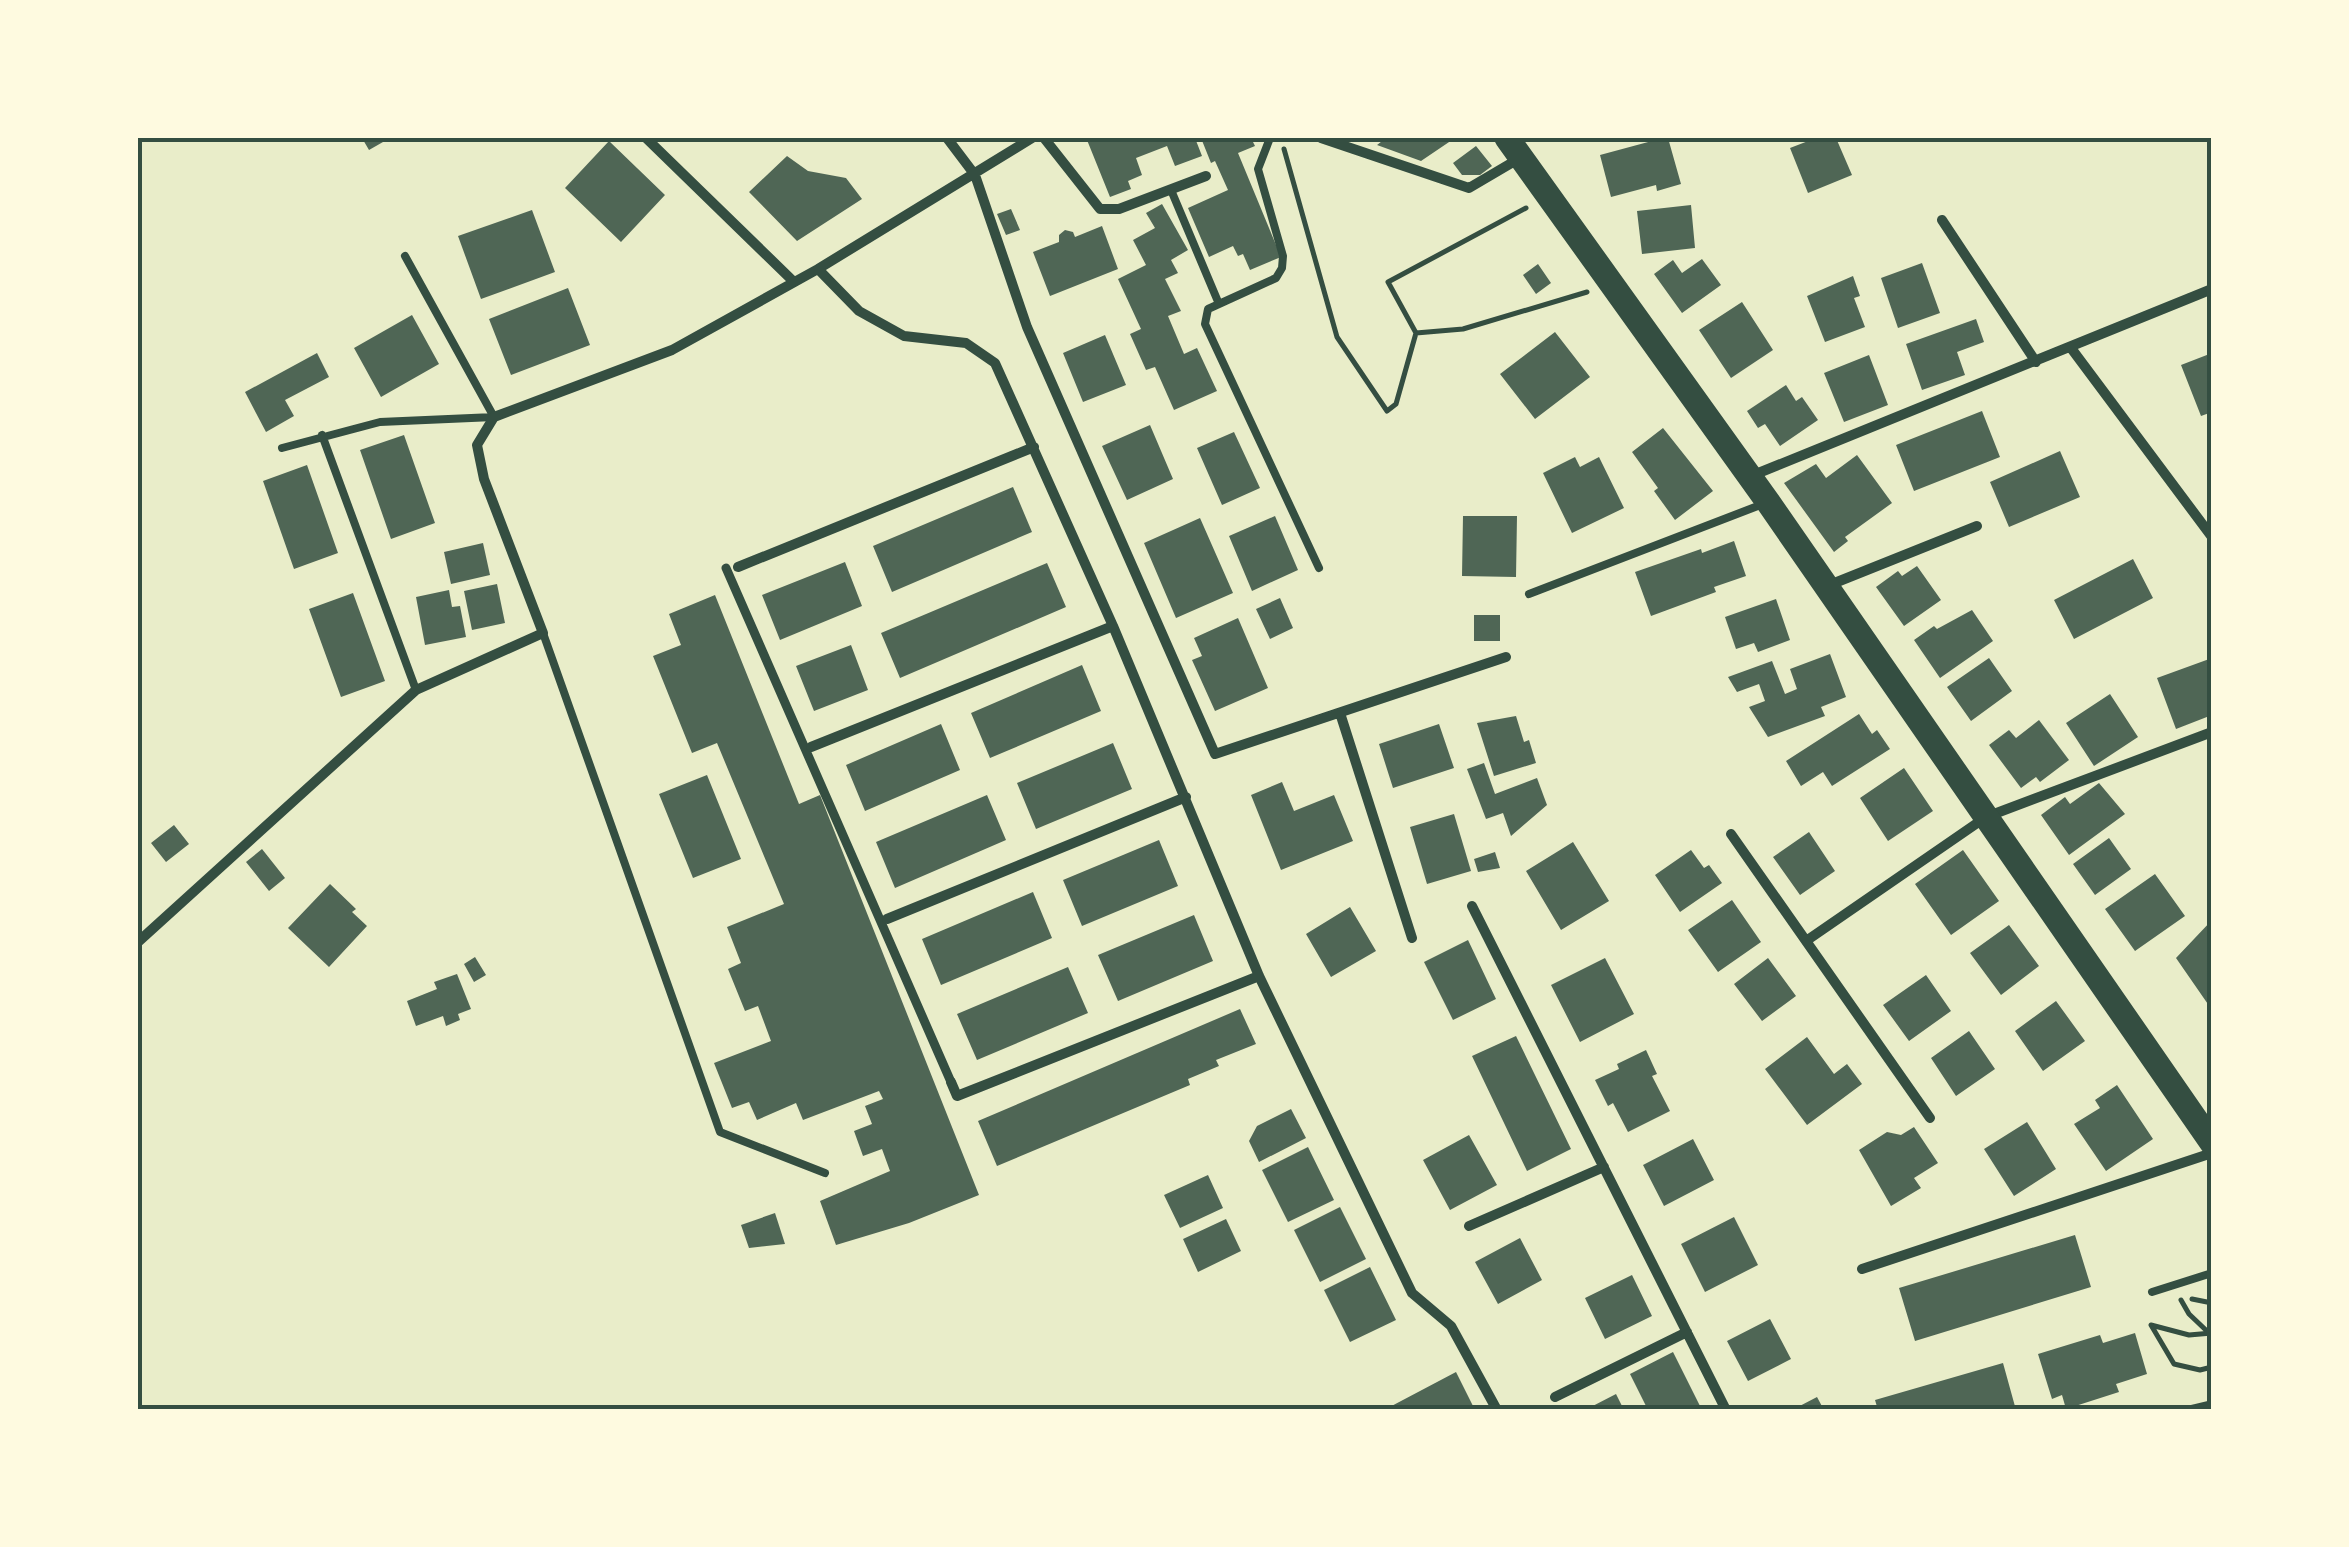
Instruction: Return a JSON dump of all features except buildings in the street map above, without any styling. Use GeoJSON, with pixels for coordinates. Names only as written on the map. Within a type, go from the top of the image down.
{"type":"FeatureCollection","features":[{"type":"Feature","properties":{"kind":"main road"},"geometry":{"type":"LineString","coordinates":[[1514,147],[1750,476],[2212,1143]]}},
{"type":"Feature","properties":{"kind":"street"},"geometry":{"type":"LineString","coordinates":[[646,138],[794,282]]}},
{"type":"Feature","properties":{"kind":"street"},"geometry":{"type":"LineString","coordinates":[[947,138],[974,175],[1027,327],[1215,754],[1506,658]]}},
{"type":"Feature","properties":{"kind":"street"},"geometry":{"type":"LineString","coordinates":[[138,942],[416,690],[543,634],[484,478],[476,445],[494,417],[672,350],[818,268],[1032,138]]}},
{"type":"Feature","properties":{"kind":"street"},"geometry":{"type":"LineString","coordinates":[[1044,138],[1100,209],[1119,209],[1206,176]]}},
{"type":"Feature","properties":{"kind":"street"},"geometry":{"type":"LineString","coordinates":[[1321,138],[1469,188],[1514,147]]}},
{"type":"Feature","properties":{"kind":"street"},"geometry":{"type":"LineString","coordinates":[[1942,220],[2036,362]]}},
{"type":"Feature","properties":{"kind":"street"},"geometry":{"type":"LineString","coordinates":[[818,268],[859,311],[904,336],[966,342],[996,363],[1114,626],[1259,976],[1412,1294],[1451,1326],[1497,1410]]}},
{"type":"Feature","properties":{"kind":"street"},"geometry":{"type":"LineString","coordinates":[[1750,476],[2212,289]]}},
{"type":"Feature","properties":{"kind":"street"},"geometry":{"type":"LineString","coordinates":[[2071,348],[2212,538]]}},
{"type":"Feature","properties":{"kind":"street"},"geometry":{"type":"LineString","coordinates":[[1034,447],[732,568],[808,748],[957,1096],[1259,976]]}},
{"type":"Feature","properties":{"kind":"street"},"geometry":{"type":"LineString","coordinates":[[1826,586],[1978,526]]}},
{"type":"Feature","properties":{"kind":"street"},"geometry":{"type":"LineString","coordinates":[[808,748],[1114,626]]}},
{"type":"Feature","properties":{"kind":"street"},"geometry":{"type":"LineString","coordinates":[[1340,713],[1412,938]]}},
{"type":"Feature","properties":{"kind":"street"},"geometry":{"type":"LineString","coordinates":[[1806,941],[1986,817],[2212,732]]}},
{"type":"Feature","properties":{"kind":"street"},"geometry":{"type":"LineString","coordinates":[[884,920],[1186,797]]}},
{"type":"Feature","properties":{"kind":"street"},"geometry":{"type":"LineString","coordinates":[[1732,834],[1930,1118]]}},
{"type":"Feature","properties":{"kind":"street"},"geometry":{"type":"LineString","coordinates":[[1472,906],[1726,1410]]}},
{"type":"Feature","properties":{"kind":"street"},"geometry":{"type":"LineString","coordinates":[[1862,1269],[2212,1153]]}},
{"type":"Feature","properties":{"kind":"street"},"geometry":{"type":"LineString","coordinates":[[1469,1226],[1604,1168]]}},
{"type":"Feature","properties":{"kind":"street"},"geometry":{"type":"LineString","coordinates":[[1555,1397],[1687,1332]]}},
{"type":"Feature","properties":{"kind":"street"},"geometry":{"type":"LineString","coordinates":[[2191,1410],[2212,1405]]}},
{"type":"Feature","properties":{"kind":"lane"},"geometry":{"type":"LineString","coordinates":[[1270,138],[1258,169],[1283,256],[1282,268],[1276,278],[1208,309],[1205,324],[1319,568]]}},
{"type":"Feature","properties":{"kind":"lane"},"geometry":{"type":"LineString","coordinates":[[1171,190],[1219,304]]}},
{"type":"Feature","properties":{"kind":"lane"},"geometry":{"type":"LineString","coordinates":[[282,448],[380,422],[494,417],[405,256]]}},
{"type":"Feature","properties":{"kind":"lane"},"geometry":{"type":"LineString","coordinates":[[322,436],[416,690]]}},
{"type":"Feature","properties":{"kind":"lane"},"geometry":{"type":"LineString","coordinates":[[1529,594],[1768,502]]}},
{"type":"Feature","properties":{"kind":"lane"},"geometry":{"type":"LineString","coordinates":[[543,634],[720,1132],[825,1172]]}},
{"type":"Feature","properties":{"kind":"lane"},"geometry":{"type":"LineString","coordinates":[[2152,1292],[2212,1273]]}},
{"type":"Feature","properties":{"kind":"path"},"geometry":{"type":"LineString","coordinates":[[1278,138],[1290,160],[1337,336],[1387,411],[1396,404],[1416,334],[1388,282],[1550,198]]}},
{"type":"Feature","properties":{"kind":"path"},"geometry":{"type":"LineString","coordinates":[[1416,334],[1463,329],[1566,296],[1595,291]]}},
{"type":"Feature","properties":{"kind":"path"},"geometry":{"type":"LineString","coordinates":[[2211,1334],[2188,1314],[2179,1298],[2212,1303]]}},
{"type":"Feature","properties":{"kind":"path"},"geometry":{"type":"LineString","coordinates":[[2211,1334],[2189,1334],[2151,1325],[2174,1364],[2200,1370],[2212,1367]]}}]}
